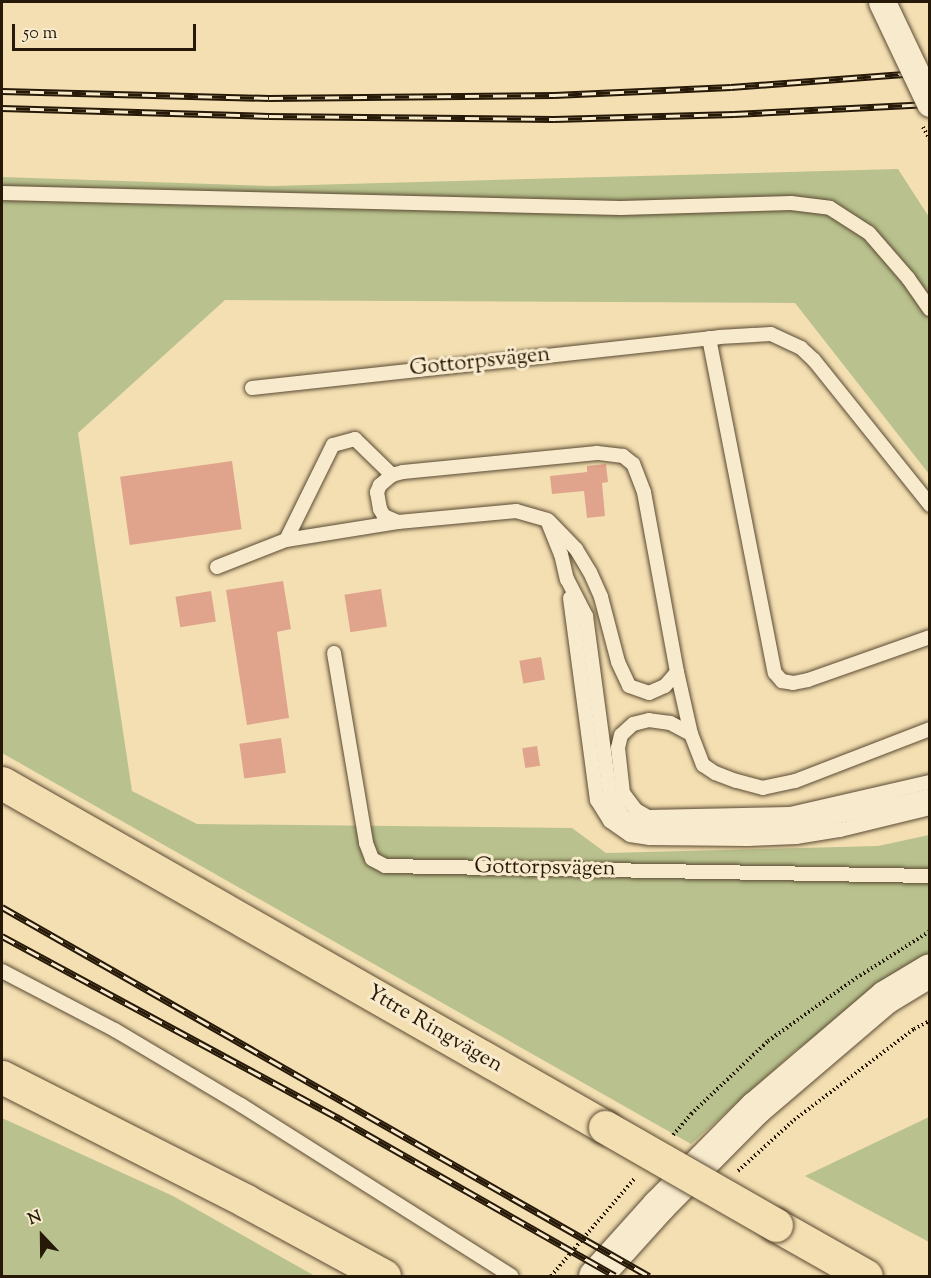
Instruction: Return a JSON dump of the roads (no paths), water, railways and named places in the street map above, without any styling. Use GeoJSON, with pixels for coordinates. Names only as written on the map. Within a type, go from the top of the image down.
{"type":"FeatureCollection","features":[{"type":"Feature","properties":{"kind":"highway","name":"Yttre Ringvägen"},"geometry":{"type":"LineString","coordinates":[[2,783],[866,1276]]}},
{"type":"Feature","properties":{"kind":"highway"},"geometry":{"type":"LineString","coordinates":[[2,1077],[246,1201],[384,1276]]}},
{"type":"Feature","properties":{"kind":"street"},"geometry":{"type":"LineString","coordinates":[[882,2],[930,103]]}},
{"type":"Feature","properties":{"kind":"street"},"geometry":{"type":"LineString","coordinates":[[595,1276],[658,1206],[747,1116],[885,997],[930,970]]}},
{"type":"Feature","properties":{"kind":"street"},"geometry":{"type":"LineString","coordinates":[[806,1064],[930,989]]}},
{"type":"Feature","properties":{"kind":"lane"},"geometry":{"type":"LineString","coordinates":[[2,193],[621,208],[791,203],[830,208],[869,233],[908,278],[930,309]]}},
{"type":"Feature","properties":{"kind":"lane","name":"Gottorpsvägen"},"geometry":{"type":"LineString","coordinates":[[252,388],[709,338],[771,334],[801,348],[930,505]]}},
{"type":"Feature","properties":{"kind":"lane"},"geometry":{"type":"LineString","coordinates":[[709,338],[775,673],[782,681],[794,683],[808,680],[930,637]]}},
{"type":"Feature","properties":{"kind":"lane"},"geometry":{"type":"LineString","coordinates":[[286,540],[333,444],[355,439],[392,475]]}},
{"type":"Feature","properties":{"kind":"lane"},"geometry":{"type":"LineString","coordinates":[[398,522],[384,516],[378,501],[380,485],[392,475],[597,453],[623,456],[633,464],[644,492],[677,672],[691,734],[703,765],[736,782],[763,788],[795,781],[930,729]]}},
{"type":"Feature","properties":{"kind":"lane"},"geometry":{"type":"LineString","coordinates":[[217,567],[286,540],[398,522],[516,511],[547,520],[576,549],[601,597],[618,662],[629,686],[649,693],[664,686],[677,672]]}},
{"type":"Feature","properties":{"kind":"lane"},"geometry":{"type":"LineString","coordinates":[[547,520],[561,554],[574,614],[597,800],[610,821],[630,835],[748,839],[796,837],[840,830],[930,808]]}},
{"type":"Feature","properties":{"kind":"lane"},"geometry":{"type":"LineString","coordinates":[[567,579],[586,616],[610,796],[624,818],[642,826],[660,827],[791,827],[930,795]]}},
{"type":"Feature","properties":{"kind":"lane","name":"Gottorpsvägen"},"geometry":{"type":"LineString","coordinates":[[334,653],[366,843],[372,859],[385,866],[930,876]]}},
{"type":"Feature","properties":{"kind":"lane"},"geometry":{"type":"LineString","coordinates":[[691,734],[670,723],[650,720],[633,724],[621,735],[618,748],[623,793],[636,810],[648,817],[790,814],[930,782]]}},
{"type":"Feature","properties":{"kind":"lane"},"geometry":{"type":"LineString","coordinates":[[2,971],[115,1030],[241,1105],[512,1276]]}},
{"type":"Feature","properties":{"kind":"railway"},"geometry":{"type":"LineString","coordinates":[[2,91],[269,98],[554,95],[731,87],[930,72]]}},
{"type":"Feature","properties":{"kind":"railway"},"geometry":{"type":"LineString","coordinates":[[2,108],[269,116],[554,119],[734,114],[930,104]]}},
{"type":"Feature","properties":{"kind":"railway"},"geometry":{"type":"LineString","coordinates":[[2,907],[649,1276]]}},
{"type":"Feature","properties":{"kind":"railway"},"geometry":{"type":"LineString","coordinates":[[2,936],[342,1120],[615,1276]]}}]}
